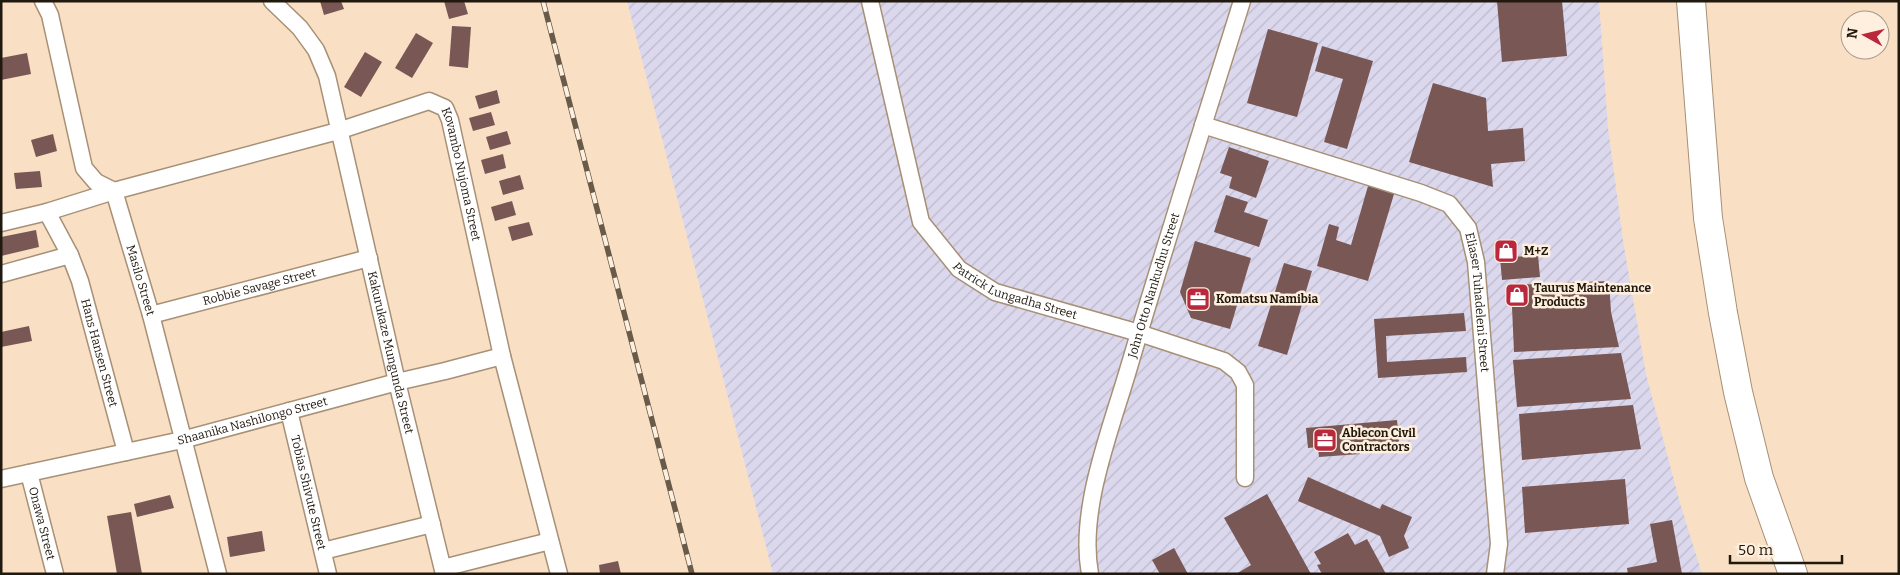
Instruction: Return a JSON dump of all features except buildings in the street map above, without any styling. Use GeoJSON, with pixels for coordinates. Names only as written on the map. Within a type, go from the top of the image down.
{"type":"FeatureCollection","features":[{"type":"Feature","properties":{"kind":"highway"},"geometry":{"type":"LineString","coordinates":[[1691,1],[1708,218],[1723,313],[1738,392],[1759,478],[1793,574]]}},
{"type":"Feature","properties":{"kind":"street"},"geometry":{"type":"LineString","coordinates":[[43,1],[50,15],[84,168],[96,182],[114,191]]}},
{"type":"Feature","properties":{"kind":"street","name":"Kakurukaze Mungunda Street"},"geometry":{"type":"LineString","coordinates":[[272,1],[300,28],[316,50],[327,76],[396,382],[444,571]]}},
{"type":"Feature","properties":{"kind":"street","name":"Patrick Lungadha Street"},"geometry":{"type":"LineString","coordinates":[[870,1],[921,222],[959,269],[995,292],[1139,333],[1224,361],[1238,372],[1245,385],[1245,478]]}},
{"type":"Feature","properties":{"kind":"street","name":"John Otto Nankudhu Street"},"geometry":{"type":"LineString","coordinates":[[1090,574],[1087,545],[1092,495],[1139,333],[1242,1]]}},
{"type":"Feature","properties":{"kind":"street","name":"Kovambo Nujoma Street"},"geometry":{"type":"LineString","coordinates":[[1,223],[47,212],[114,191],[338,131],[429,101],[445,108],[450,120],[502,356],[559,574]]}},
{"type":"Feature","properties":{"kind":"street","name":"Eliaser Tuhadeleni Street"},"geometry":{"type":"LineString","coordinates":[[1203,125],[1421,193],[1449,204],[1468,228],[1476,262],[1500,544],[1495,574]]}},
{"type":"Feature","properties":{"kind":"street","name":"Masilo Street"},"geometry":{"type":"LineString","coordinates":[[114,191],[151,315],[218,574]]}},
{"type":"Feature","properties":{"kind":"street","name":"Hans Hansen Street"},"geometry":{"type":"LineString","coordinates":[[47,212],[70,255],[80,281],[126,452]]}},
{"type":"Feature","properties":{"kind":"street"},"geometry":{"type":"LineString","coordinates":[[1,274],[70,255]]}},
{"type":"Feature","properties":{"kind":"street","name":"Robbie Savage Street"},"geometry":{"type":"LineString","coordinates":[[151,315],[369,258]]}},
{"type":"Feature","properties":{"kind":"street","name":"Shaanika Nashilongo Street"},"geometry":{"type":"LineString","coordinates":[[1,479],[182,440],[396,382],[502,356]]}},
{"type":"Feature","properties":{"kind":"street","name":"Tobias Shivute Street"},"geometry":{"type":"LineString","coordinates":[[289,411],[328,574]]}},
{"type":"Feature","properties":{"kind":"street","name":"Onawa Street"},"geometry":{"type":"LineString","coordinates":[[29,473],[55,574]]}},
{"type":"Feature","properties":{"kind":"street"},"geometry":{"type":"LineString","coordinates":[[323,551],[432,524]]}},
{"type":"Feature","properties":{"kind":"street"},"geometry":{"type":"LineString","coordinates":[[444,571],[550,541]]}},
{"type":"Feature","properties":{"kind":"shaded area"},"geometry":{"type":"Polygon","coordinates":[[[627,1],[1599,1],[1608,128],[1624,247],[1646,374],[1680,503],[1702,574],[773,574],[627,1]]]}},
{"type":"Feature","properties":{"kind":"railway"},"geometry":{"type":"LineString","coordinates":[[543,1],[692,574]]}},
{"type":"Feature","properties":{"kind":"place","name":"M+Z"},"geometry":{"type":"Point","coordinates":[1506,251]}},
{"type":"Feature","properties":{"kind":"place","name":"Taurus Maintenance Products"},"geometry":{"type":"Point","coordinates":[1517,295]}},
{"type":"Feature","properties":{"kind":"place","name":"Komatsu Namibia"},"geometry":{"type":"Point","coordinates":[1198,299]}},
{"type":"Feature","properties":{"kind":"place","name":"Ablecon Civil Contractors"},"geometry":{"type":"Point","coordinates":[1325,440]}}]}
